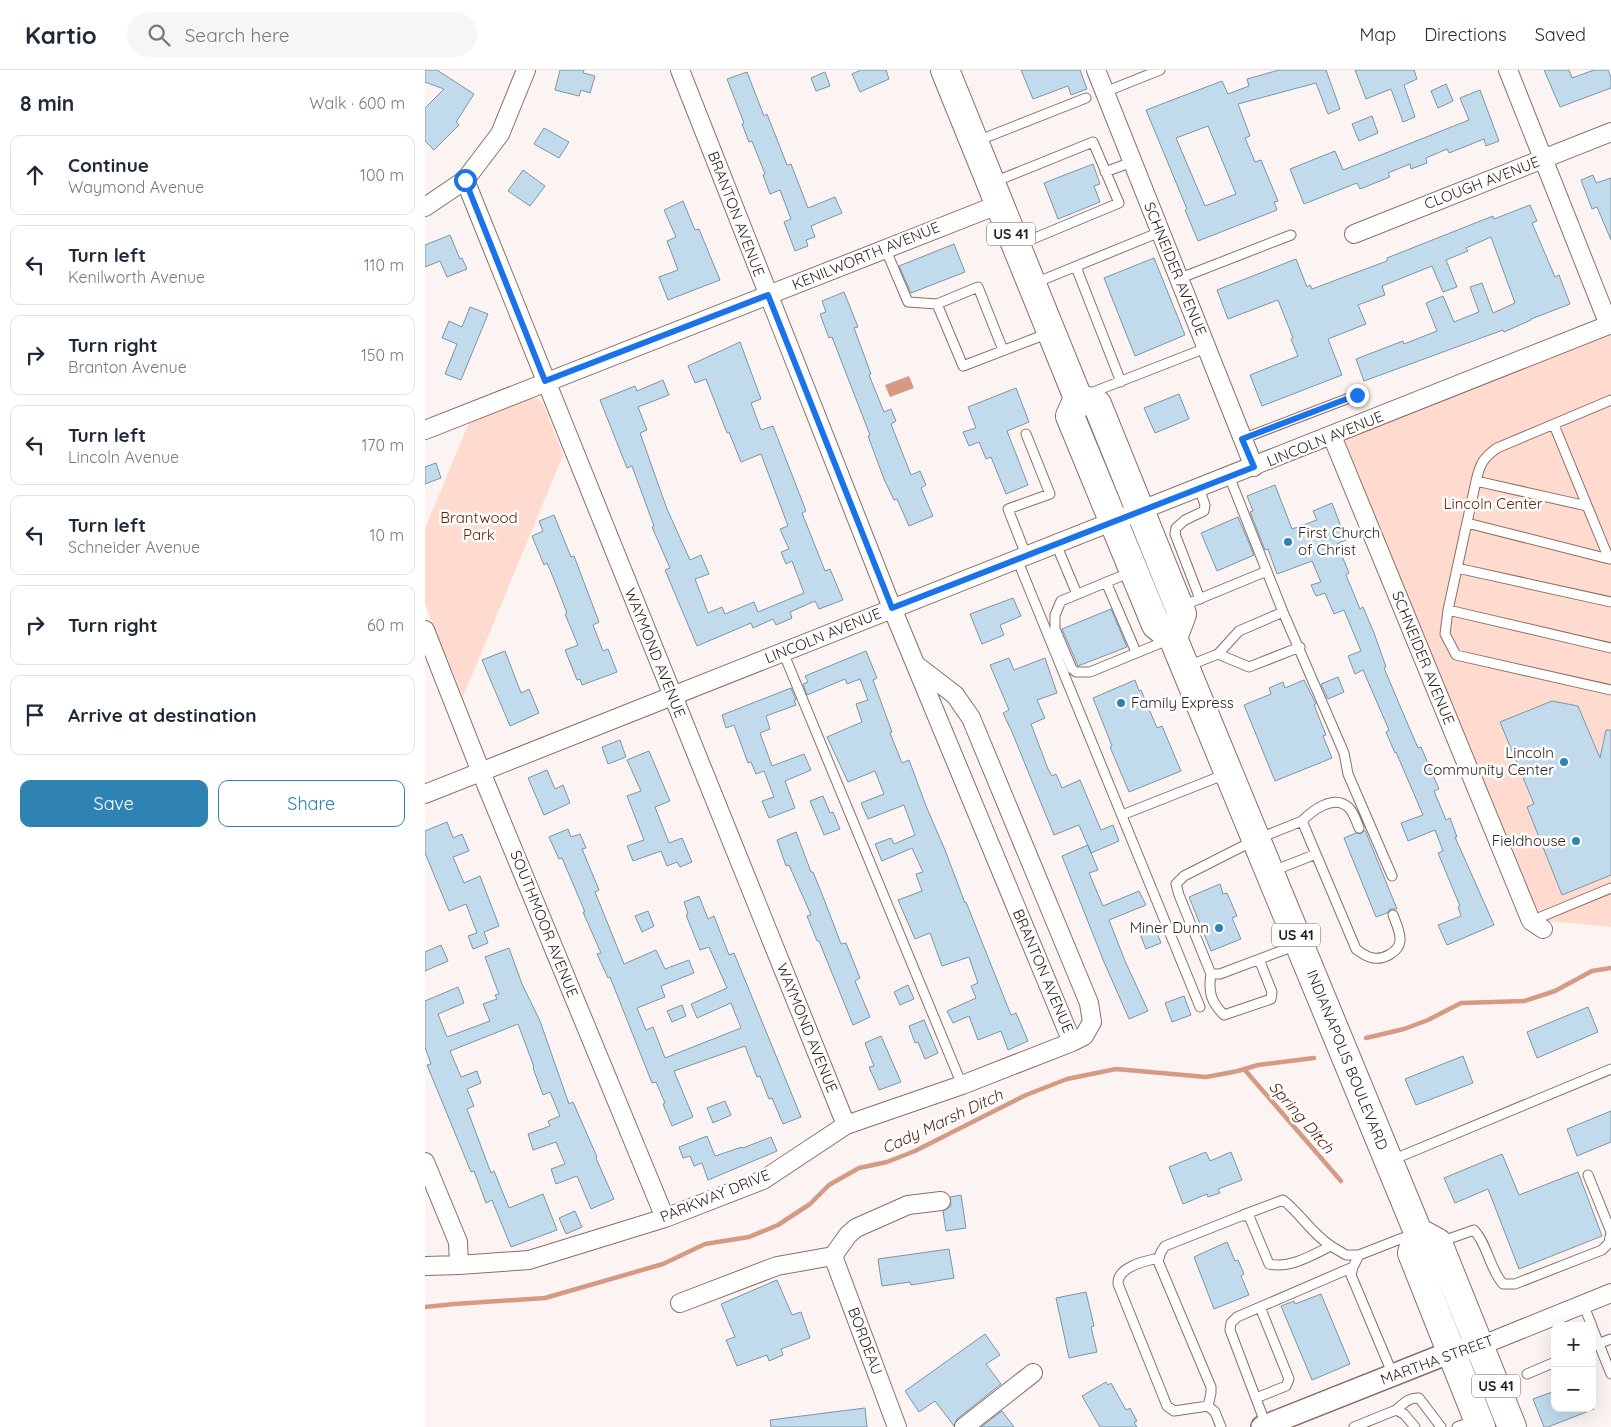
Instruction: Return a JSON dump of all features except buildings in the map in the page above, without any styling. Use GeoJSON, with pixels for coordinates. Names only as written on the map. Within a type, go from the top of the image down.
{"type":"FeatureCollection","features":[{"type":"Feature","properties":{"kind":"highway","name":"US 41"},"geometry":{"type":"LineString","coordinates":[[945,70],[1078,398]]}},
{"type":"Feature","properties":{"kind":"highway"},"geometry":{"type":"LineString","coordinates":[[1078,398],[1097,404],[1140,511],[1190,603],[1182,614],[1173,638]]}},
{"type":"Feature","properties":{"kind":"highway","name":"INDIANAPOLIS BOULEVARD"},"geometry":{"type":"LineString","coordinates":[[1078,398],[1070,416],[1156,625],[1173,638],[1389,1162],[1428,1237],[1480,1346],[1512,1427]]}},
{"type":"Feature","properties":{"kind":"highway","name":"US 41"},"geometry":{"type":"LineString","coordinates":[[1428,1237],[1412,1253],[1451,1352],[1472,1424]]}},
{"type":"Feature","properties":{"kind":"street"},"geometry":{"type":"LineString","coordinates":[[425,207],[465,180],[500,134],[527,70]]}},
{"type":"Feature","properties":{"kind":"street","name":"BRANTON AVENUE"},"geometry":{"type":"LineString","coordinates":[[680,70],[892,608],[915,665],[1072,1042],[1084,1036],[1092,1022],[1089,1003],[971,718],[955,696],[915,665]]}},
{"type":"Feature","properties":{"kind":"street","name":"SCHNEIDER AVENUE"},"geometry":{"type":"LineString","coordinates":[[1096,70],[1254,467]]}},
{"type":"Feature","properties":{"kind":"street"},"geometry":{"type":"LineString","coordinates":[[1508,70],[1610,326]]}},
{"type":"Feature","properties":{"kind":"street","name":"CLOUGH AVENUE"},"geometry":{"type":"LineString","coordinates":[[1354,234],[1611,132]]}},
{"type":"Feature","properties":{"kind":"street","name":"WAYMOND AVENUE"},"geometry":{"type":"LineString","coordinates":[[465,180],[846,1124]]}},
{"type":"Feature","properties":{"kind":"street","name":"KENILWORTH AVENUE"},"geometry":{"type":"LineString","coordinates":[[425,430],[885,248],[995,194]]}},
{"type":"Feature","properties":{"kind":"street","name":"LINCOLN AVENUE"},"geometry":{"type":"LineString","coordinates":[[425,794],[1610,326]]}},
{"type":"Feature","properties":{"kind":"street","name":"SCHNEIDER AVENUE"},"geometry":{"type":"LineString","coordinates":[[1332,436],[1537,925]]}},
{"type":"Feature","properties":{"kind":"street","name":"SOUTHMOOR AVENUE"},"geometry":{"type":"LineString","coordinates":[[425,630],[481,772],[665,1218]]}},
{"type":"Feature","properties":{"kind":"street","name":"PARKWAY DRIVE"},"geometry":{"type":"LineString","coordinates":[[425,1266],[459,1266],[529,1260],[665,1218],[763,1180],[846,1124],[962,1085],[1072,1042]]}},
{"type":"Feature","properties":{"kind":"street"},"geometry":{"type":"LineString","coordinates":[[425,1162],[458,1242],[459,1266]]}},
{"type":"Feature","properties":{"kind":"street"},"geometry":{"type":"LineString","coordinates":[[680,1303],[777,1266],[833,1256],[843,1240],[856,1228],[908,1205],[941,1201]]}},
{"type":"Feature","properties":{"kind":"street","name":"BORDEAU"},"geometry":{"type":"LineString","coordinates":[[833,1256],[897,1427]]}},
{"type":"Feature","properties":{"kind":"street","name":"MARTHA STREET"},"geometry":{"type":"LineString","coordinates":[[1264,1426],[1451,1352],[1480,1346],[1611,1293]]}},
{"type":"Feature","properties":{"kind":"street"},"geometry":{"type":"LineString","coordinates":[[964,1427],[1033,1373]]}},
{"type":"Feature","properties":{"kind":"lane"},"geometry":{"type":"LineString","coordinates":[[1105,92],[1160,70]]}},
{"type":"Feature","properties":{"kind":"lane"},"geometry":{"type":"LineString","coordinates":[[975,142],[1086,98]]}},
{"type":"Feature","properties":{"kind":"lane"},"geometry":{"type":"LineString","coordinates":[[995,194],[1093,142],[1119,203],[1016,246]]}},
{"type":"Feature","properties":{"kind":"lane"},"geometry":{"type":"LineString","coordinates":[[1105,172],[1132,162]]}},
{"type":"Feature","properties":{"kind":"lane"},"geometry":{"type":"LineString","coordinates":[[1032,284],[1160,232]]}},
{"type":"Feature","properties":{"kind":"lane"},"geometry":{"type":"LineString","coordinates":[[1178,279],[1291,234]]}},
{"type":"Feature","properties":{"kind":"lane"},"geometry":{"type":"LineString","coordinates":[[885,248],[908,302],[937,304],[977,287],[1003,350]]}},
{"type":"Feature","properties":{"kind":"lane"},"geometry":{"type":"LineString","coordinates":[[1076,267],[1121,382]]}},
{"type":"Feature","properties":{"kind":"lane"},"geometry":{"type":"LineString","coordinates":[[937,304],[963,366],[1051,332]]}},
{"type":"Feature","properties":{"kind":"lane"},"geometry":{"type":"LineString","coordinates":[[1078,398],[1206,348]]}},
{"type":"Feature","properties":{"kind":"lane"},"geometry":{"type":"LineString","coordinates":[[1242,439],[1357,395]]}},
{"type":"Feature","properties":{"kind":"lane"},"geometry":{"type":"LineString","coordinates":[[1611,400],[1497,448],[1485,456],[1476,481],[1448,610],[1445,634],[1456,655],[1611,690]]}},
{"type":"Feature","properties":{"kind":"lane"},"geometry":{"type":"LineString","coordinates":[[1554,425],[1610,559]]}},
{"type":"Feature","properties":{"kind":"lane"},"geometry":{"type":"LineString","coordinates":[[1026,434],[1050,494],[1008,509],[1022,557],[1122,815],[1200,1007]]}},
{"type":"Feature","properties":{"kind":"lane"},"geometry":{"type":"LineString","coordinates":[[1229,476],[1283,612],[1344,753],[1348,774],[1392,876]]}},
{"type":"Feature","properties":{"kind":"lane"},"geometry":{"type":"LineString","coordinates":[[1476,481],[1587,506]]}},
{"type":"Feature","properties":{"kind":"lane"},"geometry":{"type":"LineString","coordinates":[[1199,488],[1205,505],[1203,512],[1185,520],[1176,528],[1175,534],[1190,603],[1267,571]]}},
{"type":"Feature","properties":{"kind":"lane"},"geometry":{"type":"LineString","coordinates":[[1467,523],[1610,559]]}},
{"type":"Feature","properties":{"kind":"lane"},"geometry":{"type":"LineString","coordinates":[[1056,544],[1077,594]]}},
{"type":"Feature","properties":{"kind":"lane"},"geometry":{"type":"LineString","coordinates":[[1457,568],[1611,602]]}},
{"type":"Feature","properties":{"kind":"lane"},"geometry":{"type":"LineString","coordinates":[[1133,570],[1061,601],[1055,615],[1055,629],[1072,669],[1076,672],[1090,672],[1173,638]]}},
{"type":"Feature","properties":{"kind":"lane"},"geometry":{"type":"LineString","coordinates":[[1106,582],[1136,652]]}},
{"type":"Feature","properties":{"kind":"lane"},"geometry":{"type":"LineString","coordinates":[[1448,610],[1611,648]]}},
{"type":"Feature","properties":{"kind":"lane"},"geometry":{"type":"LineString","coordinates":[[1185,667],[1218,654],[1239,631],[1283,612]]}},
{"type":"Feature","properties":{"kind":"lane"},"geometry":{"type":"LineString","coordinates":[[1218,654],[1249,667],[1299,647]]}},
{"type":"Feature","properties":{"kind":"lane"},"geometry":{"type":"LineString","coordinates":[[783,652],[962,1085]]}},
{"type":"Feature","properties":{"kind":"lane"},"geometry":{"type":"LineString","coordinates":[[1122,815],[1229,773]]}},
{"type":"Feature","properties":{"kind":"lane"},"geometry":{"type":"LineString","coordinates":[[1259,959],[1273,992],[1271,999],[1224,1015],[1215,1005],[1209,987],[1211,974],[1182,904],[1176,884],[1184,876],[1257,839],[1302,821],[1322,805],[1337,802],[1346,806],[1353,814],[1359,828]]}},
{"type":"Feature","properties":{"kind":"lane"},"geometry":{"type":"LineString","coordinates":[[1302,821],[1356,949],[1364,955],[1375,959],[1394,952],[1399,947],[1401,940],[1393,915]]}},
{"type":"Feature","properties":{"kind":"lane"},"geometry":{"type":"LineString","coordinates":[[1271,872],[1316,854]]}},
{"type":"Feature","properties":{"kind":"lane"},"geometry":{"type":"LineString","coordinates":[[1537,925],[1611,888]]}},
{"type":"Feature","properties":{"kind":"lane"},"geometry":{"type":"LineString","coordinates":[[1211,974],[1220,974],[1299,944]]}},
{"type":"Feature","properties":{"kind":"lane"},"geometry":{"type":"LineString","coordinates":[[1389,1162],[1611,1069]]}},
{"type":"Feature","properties":{"kind":"lane"},"geometry":{"type":"LineString","coordinates":[[1208,1406],[1211,1387],[1158,1261],[1165,1246],[1283,1200],[1319,1238],[1346,1255],[1359,1255],[1428,1237],[1474,1230],[1480,1236],[1496,1276],[1503,1284],[1515,1284],[1602,1250],[1609,1243],[1611,1232],[1588,1175]]}},
{"type":"Feature","properties":{"kind":"lane"},"geometry":{"type":"LineString","coordinates":[[1241,1216],[1249,1216],[1269,1264],[1278,1266],[1288,1265],[1331,1246]]}},
{"type":"Feature","properties":{"kind":"lane"},"geometry":{"type":"LineString","coordinates":[[1359,1255],[1351,1275],[1393,1375]]}},
{"type":"Feature","properties":{"kind":"lane"},"geometry":{"type":"LineString","coordinates":[[1158,1261],[1154,1259],[1149,1260],[1123,1271],[1117,1278],[1118,1284],[1167,1406],[1174,1411],[1208,1406],[1215,1412],[1221,1427]]}},
{"type":"Feature","properties":{"kind":"lane"},"geometry":{"type":"LineString","coordinates":[[1264,1426],[1256,1398],[1230,1330],[1231,1323],[1237,1317],[1353,1267]]}},
{"type":"Feature","properties":{"kind":"lane"},"geometry":{"type":"LineString","coordinates":[[1583,1304],[1590,1322]]}},
{"type":"Feature","properties":{"kind":"lane"},"geometry":{"type":"LineString","coordinates":[[1256,1398],[1286,1386],[1289,1379],[1260,1307]]}},
{"type":"Feature","properties":{"kind":"lane"},"geometry":{"type":"LineString","coordinates":[[1611,1339],[1596,1345],[1611,1374]]}},
{"type":"Feature","properties":{"kind":"lane"},"geometry":{"type":"LineString","coordinates":[[1527,1374],[1551,1364]]}},
{"type":"Feature","properties":{"kind":"lane"},"geometry":{"type":"LineString","coordinates":[[1354,1427],[1396,1410],[1413,1397],[1419,1398],[1441,1427]]}},
{"type":"Feature","properties":{"kind":"lane"},"geometry":{"type":"LineString","coordinates":[[1396,1410],[1404,1414],[1415,1427]]}},
{"type":"Feature","properties":{"kind":"green space","name":"Lincoln Center"},"geometry":{"type":"Polygon","coordinates":[[[1611,333],[1611,927],[1539,920],[1339,439],[1611,333]]]}},
{"type":"Feature","properties":{"kind":"green space","name":"Brantwood Park"},"geometry":{"type":"Polygon","coordinates":[[[529,398],[537,398],[543,404],[563,455],[463,697],[425,604],[425,528],[470,421],[529,398]]]}},
{"type":"Feature","properties":{"kind":"shaded area"},"geometry":{"type":"Polygon","coordinates":[[[909,376],[914,388],[890,397],[885,385],[909,376]]]}},
{"type":"Feature","properties":{"kind":"waterway","name":"Cady Marsh Ditch"},"geometry":{"type":"LineString","coordinates":[[1366,1038],[1404,1029],[1428,1020],[1461,1003],[1524,1001],[1555,991],[1592,971],[1611,968]]}},
{"type":"Feature","properties":{"kind":"waterway","name":"Cady Marsh Ditch"},"geometry":{"type":"LineString","coordinates":[[425,1307],[545,1298],[663,1264],[705,1244],[749,1237],[778,1225],[810,1204],[829,1185],[859,1168],[887,1162],[915,1151],[1026,1095],[1067,1079],[1116,1069],[1206,1077],[1258,1065],[1314,1058]]}},
{"type":"Feature","properties":{"kind":"waterway","name":"Spring Ditch"},"geometry":{"type":"LineString","coordinates":[[1244,1069],[1341,1181]]}},
{"type":"Feature","properties":{"kind":"place","name":"First Church of Christ"},"geometry":{"type":"Point","coordinates":[1288,542]}},
{"type":"Feature","properties":{"kind":"place","name":"Family Express"},"geometry":{"type":"Point","coordinates":[1121,703]}},
{"type":"Feature","properties":{"kind":"place","name":"Lincoln Community Center"},"geometry":{"type":"Point","coordinates":[1564,762]}},
{"type":"Feature","properties":{"kind":"place","name":"Fieldhouse"},"geometry":{"type":"Point","coordinates":[1576,841]}},
{"type":"Feature","properties":{"kind":"place","name":"Miner Dunn"},"geometry":{"type":"Point","coordinates":[1219,928]}},
{"type":"Feature","properties":{"kind":"route"},"geometry":{"type":"LineString","coordinates":[[465,180],[545,381],[768,295],[892,608],[1254,467],[1242,439],[1357,395]]}}]}
